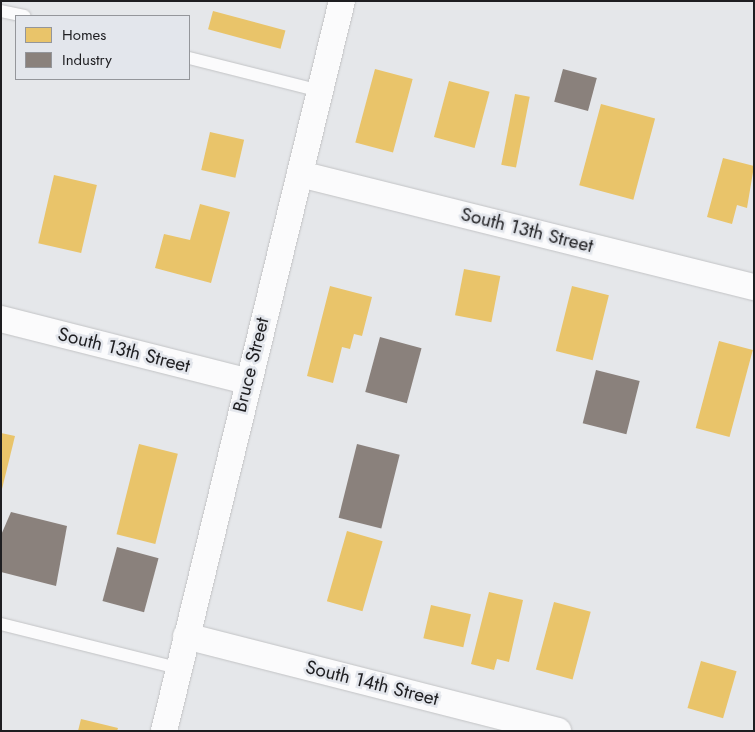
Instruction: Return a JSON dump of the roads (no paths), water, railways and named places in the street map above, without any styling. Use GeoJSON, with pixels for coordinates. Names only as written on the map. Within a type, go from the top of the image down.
{"type":"FeatureCollection","features":[{"type":"Feature","properties":{"kind":"street","name":"Bruce Street"},"geometry":{"type":"LineString","coordinates":[[164,731],[246,381],[300,174],[342,1]]}},
{"type":"Feature","properties":{"kind":"street","name":"South 13th Street"},"geometry":{"type":"LineString","coordinates":[[300,174],[754,287]]}},
{"type":"Feature","properties":{"kind":"street","name":"South 13th Street"},"geometry":{"type":"LineString","coordinates":[[1,319],[246,381]]}},
{"type":"Feature","properties":{"kind":"street","name":"South 14th Street"},"geometry":{"type":"LineString","coordinates":[[186,636],[558,731]]}},
{"type":"Feature","properties":{"kind":"lane"},"geometry":{"type":"LineString","coordinates":[[1,11],[19,15]]}},
{"type":"Feature","properties":{"kind":"lane"},"geometry":{"type":"LineString","coordinates":[[190,58],[320,91]]}},
{"type":"Feature","properties":{"kind":"lane"},"geometry":{"type":"LineString","coordinates":[[1,624],[178,668]]}}]}
